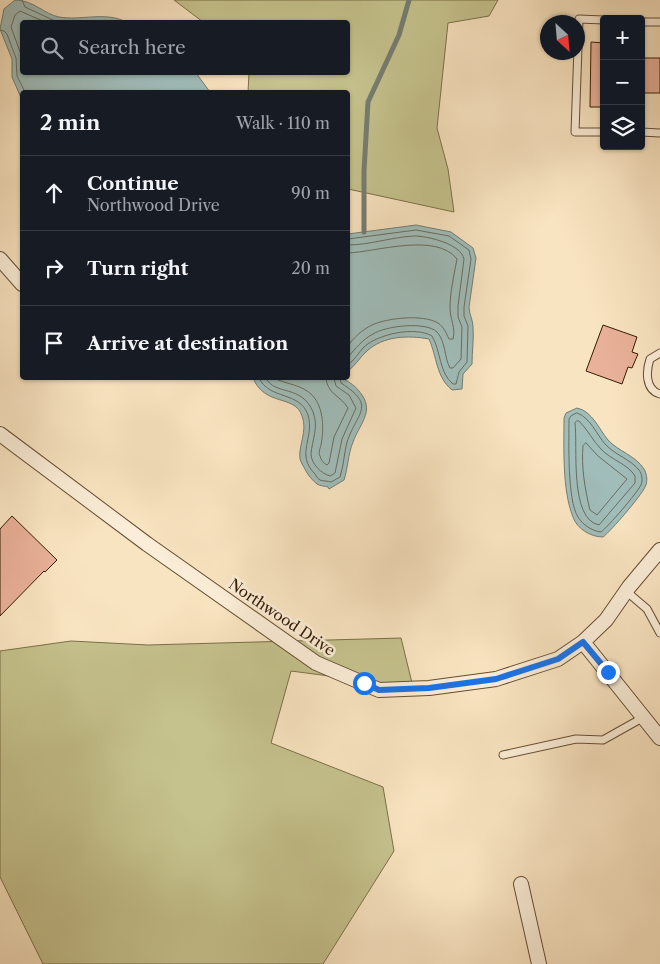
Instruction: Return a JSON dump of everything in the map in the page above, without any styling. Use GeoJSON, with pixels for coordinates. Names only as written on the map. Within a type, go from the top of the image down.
{"type":"FeatureCollection","features":[{"type":"Feature","properties":{"kind":"street"},"geometry":{"type":"LineString","coordinates":[[0,259],[20,282]]}},
{"type":"Feature","properties":{"kind":"street","name":"Northwood Drive"},"geometry":{"type":"LineString","coordinates":[[0,434],[147,544],[316,663],[379,690],[429,688],[496,679],[558,659],[583,642],[606,620],[626,591],[660,550]]}},
{"type":"Feature","properties":{"kind":"street"},"geometry":{"type":"LineString","coordinates":[[583,642],[660,738]]}},
{"type":"Feature","properties":{"kind":"street"},"geometry":{"type":"LineString","coordinates":[[522,884],[539,964]]}},
{"type":"Feature","properties":{"kind":"lane"},"geometry":{"type":"LineString","coordinates":[[600,20],[579,19],[575,132],[600,132]]}},
{"type":"Feature","properties":{"kind":"lane"},"geometry":{"type":"LineString","coordinates":[[645,22],[660,22]]}},
{"type":"Feature","properties":{"kind":"lane"},"geometry":{"type":"LineString","coordinates":[[645,132],[660,133]]}},
{"type":"Feature","properties":{"kind":"lane"},"geometry":{"type":"LineString","coordinates":[[660,352],[650,359],[647,368],[649,383],[655,393],[660,394]]}},
{"type":"Feature","properties":{"kind":"lane"},"geometry":{"type":"LineString","coordinates":[[626,591],[647,609],[660,633]]}},
{"type":"Feature","properties":{"kind":"lane"},"geometry":{"type":"LineString","coordinates":[[503,754],[576,739],[603,740],[644,717]]}},
{"type":"Feature","properties":{"kind":"shaded area"},"geometry":{"type":"Polygon","coordinates":[[[174,0],[498,0],[489,16],[448,23],[437,128],[448,169],[454,212],[350,189],[350,90],[248,90],[249,75],[350,75],[350,20],[200,20],[174,0]]]}},
{"type":"Feature","properties":{"kind":"shaded area"},"geometry":{"type":"Polygon","coordinates":[[[401,638],[413,687],[291,671],[271,743],[383,787],[394,851],[323,964],[43,964],[0,877],[0,651],[71,641],[148,645],[401,638]]]}},
{"type":"Feature","properties":{"kind":"water"},"geometry":{"type":"Polygon","coordinates":[[[15,0],[27,2],[59,17],[110,17],[121,20],[20,20],[20,75],[197,75],[209,90],[20,90],[20,95],[12,77],[12,59],[0,29],[4,9],[15,0]]]}},
{"type":"Feature","properties":{"kind":"water"},"geometry":{"type":"Polygon","coordinates":[[[416,225],[451,232],[473,248],[476,258],[469,307],[473,324],[472,364],[463,374],[462,389],[452,390],[443,379],[429,339],[404,337],[380,342],[367,351],[350,369],[350,234],[416,225]]]}},
{"type":"Feature","properties":{"kind":"water"},"geometry":{"type":"Polygon","coordinates":[[[254,380],[345,380],[358,390],[367,407],[351,447],[344,480],[329,489],[317,484],[312,479],[300,459],[304,422],[298,409],[287,402],[272,397],[258,387],[254,380]]]}},
{"type":"Feature","properties":{"kind":"water"},"geometry":{"type":"Polygon","coordinates":[[[577,408],[587,413],[595,421],[612,444],[641,464],[646,476],[647,483],[645,487],[626,513],[603,537],[589,534],[581,529],[575,521],[569,506],[564,468],[564,418],[566,413],[577,408]]]}},
{"type":"Feature","properties":{"kind":"building"},"geometry":{"type":"Polygon","coordinates":[[[591,42],[600,43],[600,107],[590,107],[591,42]]]}},
{"type":"Feature","properties":{"kind":"building"},"geometry":{"type":"Polygon","coordinates":[[[645,58],[660,58],[660,93],[645,93],[645,58]]]}},
{"type":"Feature","properties":{"kind":"building"},"geometry":{"type":"Polygon","coordinates":[[[603,325],[637,337],[632,352],[638,354],[632,368],[628,367],[622,384],[586,371],[603,325]]]}},
{"type":"Feature","properties":{"kind":"building"},"geometry":{"type":"Polygon","coordinates":[[[12,516],[57,560],[0,616],[0,529],[12,516]]]}},
{"type":"Feature","properties":{"kind":"waterway"},"geometry":{"type":"LineString","coordinates":[[364,232],[364,171],[368,102],[399,35],[409,0]]}},
{"type":"Feature","properties":{"kind":"route"},"geometry":{"type":"LineString","coordinates":[[364,683],[379,690],[429,688],[496,679],[558,659],[583,642],[608,672]]}}]}
